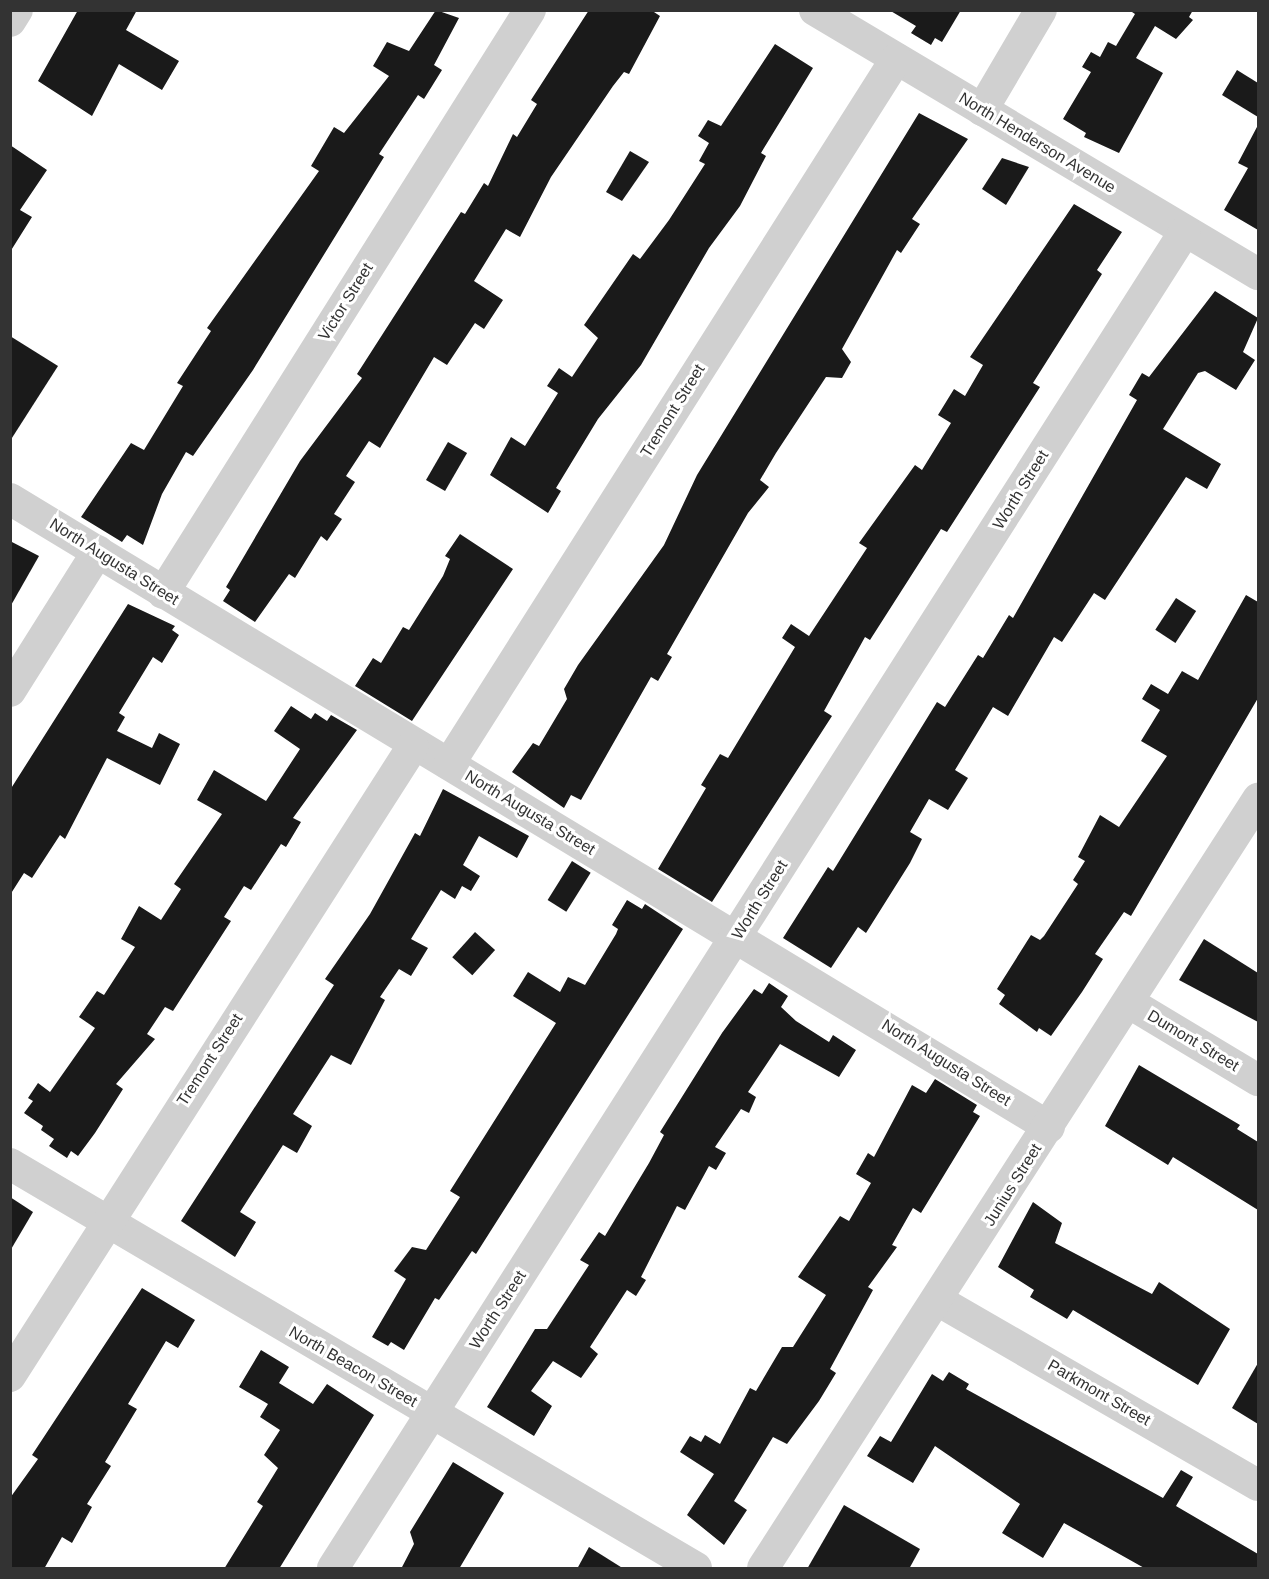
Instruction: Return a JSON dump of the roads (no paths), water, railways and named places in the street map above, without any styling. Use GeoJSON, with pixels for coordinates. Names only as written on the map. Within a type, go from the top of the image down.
{"type":"FeatureCollection","features":[{"type":"Feature","properties":{"kind":"street"},"geometry":{"type":"LineString","coordinates":[[10,21],[17,10]]}},
{"type":"Feature","properties":{"kind":"street","name":"Victor Street"},"geometry":{"type":"LineString","coordinates":[[162,593],[530,10]]}},
{"type":"Feature","properties":{"kind":"street","name":"North Henderson Avenue"},"geometry":{"type":"LineString","coordinates":[[815,10],[1258,274]]}},
{"type":"Feature","properties":{"kind":"street"},"geometry":{"type":"LineString","coordinates":[[982,110],[1041,10]]}},
{"type":"Feature","properties":{"kind":"street","name":"Tremont Street"},"geometry":{"type":"LineString","coordinates":[[449,764],[896,58]]}},
{"type":"Feature","properties":{"kind":"street","name":"Worth Street"},"geometry":{"type":"LineString","coordinates":[[333,1569],[1185,231]]}},
{"type":"Feature","properties":{"kind":"street","name":"North Augusta Street"},"geometry":{"type":"LineString","coordinates":[[10,499],[413,746],[449,764],[1049,1127]]}},
{"type":"Feature","properties":{"kind":"street"},"geometry":{"type":"LineString","coordinates":[[10,691],[98,551]]}},
{"type":"Feature","properties":{"kind":"street","name":"Tremont Street"},"geometry":{"type":"LineString","coordinates":[[10,1376],[106,1221],[413,746]]}},
{"type":"Feature","properties":{"kind":"street","name":"Junius Street"},"geometry":{"type":"LineString","coordinates":[[764,1569],[939,1301],[1258,799]]}},
{"type":"Feature","properties":{"kind":"street","name":"Dumont Street"},"geometry":{"type":"LineString","coordinates":[[1128,1002],[1258,1080]]}},
{"type":"Feature","properties":{"kind":"street","name":"North Beacon Street"},"geometry":{"type":"LineString","coordinates":[[10,1164],[696,1569]]}},
{"type":"Feature","properties":{"kind":"street","name":"Parkmont Street"},"geometry":{"type":"LineString","coordinates":[[939,1301],[1258,1485]]}}]}
